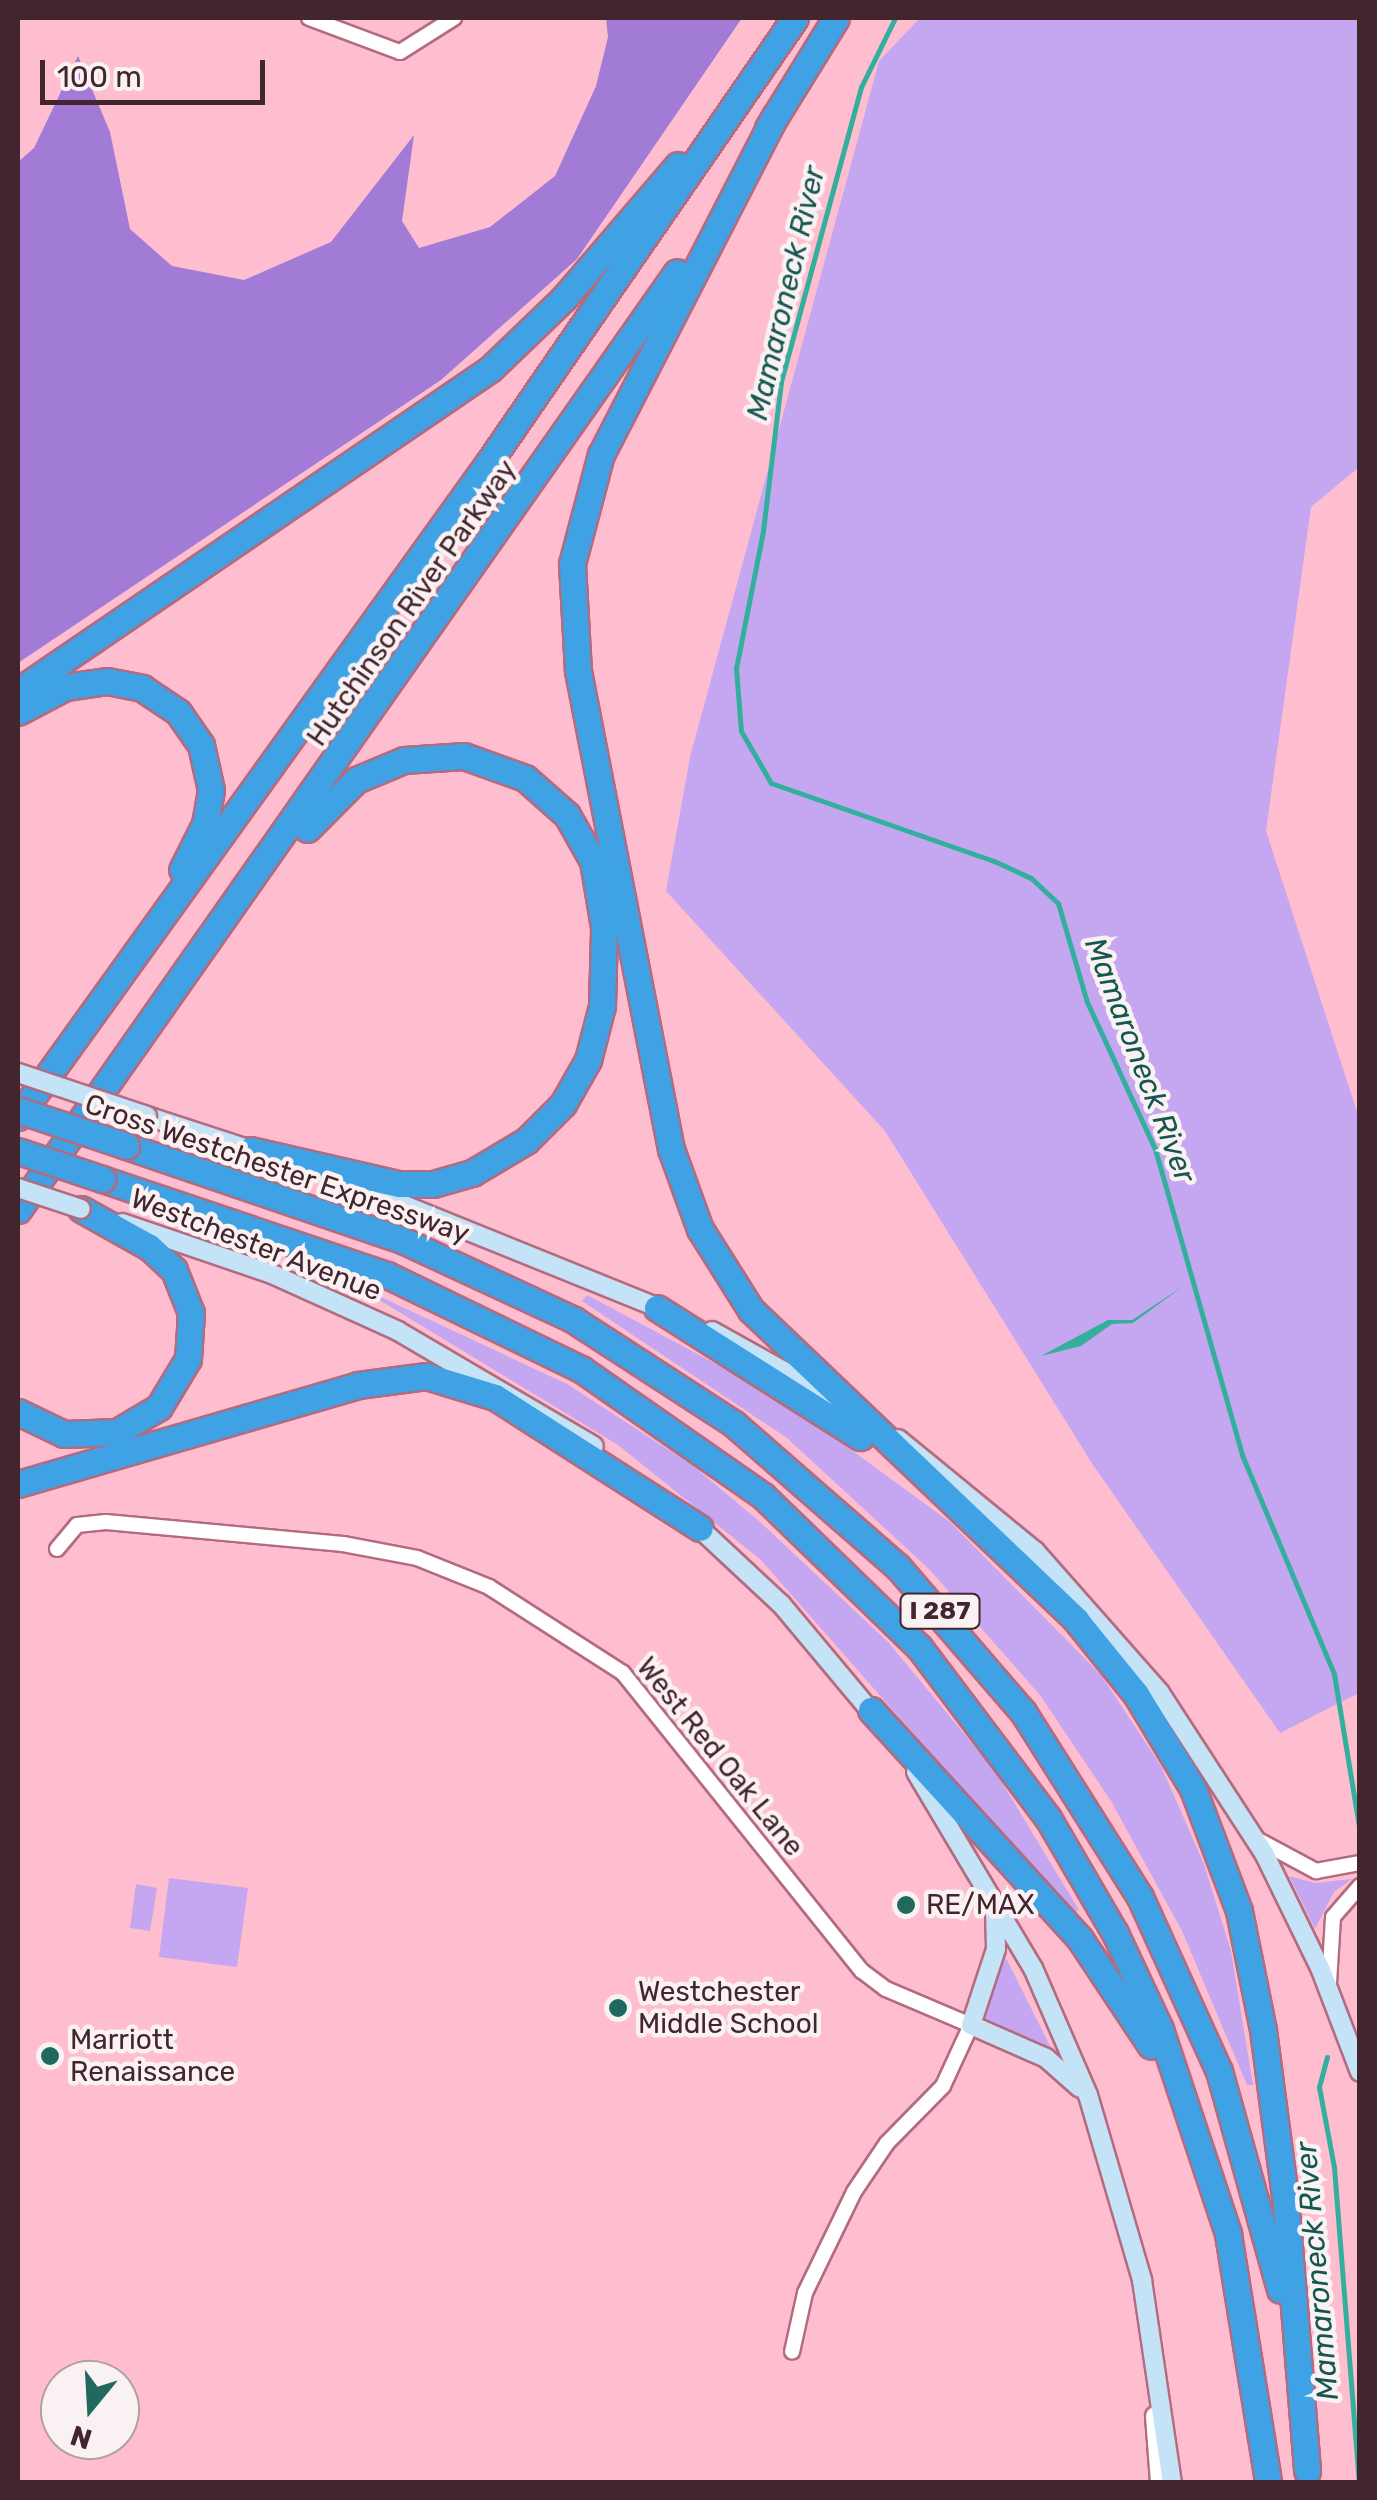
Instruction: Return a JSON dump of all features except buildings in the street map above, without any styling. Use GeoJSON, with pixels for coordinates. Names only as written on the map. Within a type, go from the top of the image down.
{"type":"FeatureCollection","features":[{"type":"Feature","properties":{"kind":"highway","name":"Hutchinson River Parkway"},"geometry":{"type":"LineString","coordinates":[[18,1114],[489,462],[795,18]]}},
{"type":"Feature","properties":{"kind":"highway","name":"Hutchinson River Parkway"},"geometry":{"type":"LineString","coordinates":[[18,1210],[606,382],[836,18]]}},
{"type":"Feature","properties":{"kind":"highway"},"geometry":{"type":"LineString","coordinates":[[18,691],[490,369],[564,298],[742,96]]}},
{"type":"Feature","properties":{"kind":"highway"},"geometry":{"type":"LineString","coordinates":[[775,116],[600,454],[576,534],[570,611],[680,1181],[700,1229],[742,1299],[846,1406],[1052,1594],[1118,1669],[1178,1760],[1212,1832],[1239,1910],[1263,2030],[1285,2196],[1307,2477]]}},
{"type":"Feature","properties":{"kind":"highway"},"geometry":{"type":"LineString","coordinates":[[18,712],[75,684],[130,684],[178,712],[204,754],[211,790],[205,824],[121,974]]}},
{"type":"Feature","properties":{"kind":"highway"},"geometry":{"type":"LineString","coordinates":[[214,934],[345,788],[379,768],[427,756],[490,762],[545,792],[585,842],[602,904],[604,984],[592,1050],[563,1104],[516,1149],[472,1173],[410,1185],[250,1150]]}},
{"type":"Feature","properties":{"kind":"highway","name":"Cross Westchester Expressway"},"geometry":{"type":"LineString","coordinates":[[18,1114],[126,1146],[415,1244],[609,1341],[798,1474],[945,1616],[1024,1712],[1085,1802],[1140,1897],[1199,2020],[1266,2228],[1307,2477]]}},
{"type":"Feature","properties":{"kind":"highway","name":"I 287"},"geometry":{"type":"LineString","coordinates":[[18,1151],[361,1266],[486,1318],[651,1412],[805,1532],[954,1686],[1048,1818],[1132,1968],[1198,2131],[1239,2286],[1268,2482]]}},
{"type":"Feature","properties":{"kind":"highway"},"geometry":{"type":"LineString","coordinates":[[18,1224],[42,1174]]}},
{"type":"Feature","properties":{"kind":"highway"},"geometry":{"type":"LineString","coordinates":[[18,1412],[64,1434],[117,1432],[159,1407],[188,1359],[191,1313],[174,1270],[149,1247],[82,1209]]}},
{"type":"Feature","properties":{"kind":"highway"},"geometry":{"type":"LineString","coordinates":[[658,1308],[797,1392],[931,1485]]}},
{"type":"Feature","properties":{"kind":"highway"},"geometry":{"type":"LineString","coordinates":[[18,1484],[358,1385],[426,1376],[495,1397],[700,1528]]}},
{"type":"Feature","properties":{"kind":"highway"},"geometry":{"type":"LineString","coordinates":[[870,1710],[991,1834],[1111,1978],[1198,2131]]}},
{"type":"Feature","properties":{"kind":"main road"},"geometry":{"type":"LineString","coordinates":[[18,1073],[456,1223],[658,1308],[734,1342],[846,1406],[948,1476],[1073,1590],[1160,1693],[1254,1836],[1330,1992],[1360,2072]]}},
{"type":"Feature","properties":{"kind":"main road","name":"Westchester Avenue"},"geometry":{"type":"LineString","coordinates":[[18,1188],[272,1274],[448,1356],[567,1428],[700,1528],[781,1604],[870,1710],[993,1896],[1088,2096],[1133,2245],[1156,2360],[1172,2482]]}},
{"type":"Feature","properties":{"kind":"main road"},"geometry":{"type":"LineString","coordinates":[[993,1896],[996,1949],[971,2025],[1046,2058],[1088,2096]]}},
{"type":"Feature","properties":{"kind":"street"},"geometry":{"type":"LineString","coordinates":[[309,18],[400,52],[454,18]]}},
{"type":"Feature","properties":{"kind":"street","name":"West Red Oak Lane"},"geometry":{"type":"LineString","coordinates":[[57,1548],[77,1525],[106,1522],[343,1544],[416,1558],[489,1586],[623,1673],[862,1971],[886,1990],[971,2025]]}},
{"type":"Feature","properties":{"kind":"street"},"geometry":{"type":"LineString","coordinates":[[1254,1836],[1290,1863],[1316,1871],[1360,1863]]}},
{"type":"Feature","properties":{"kind":"street"},"geometry":{"type":"LineString","coordinates":[[1330,1992],[1332,1917],[1360,1886]]}},
{"type":"Feature","properties":{"kind":"street"},"geometry":{"type":"LineString","coordinates":[[792,2352],[805,2294],[854,2192],[887,2143],[943,2086],[971,2025]]}},
{"type":"Feature","properties":{"kind":"street"},"geometry":{"type":"LineString","coordinates":[[1156,2360],[1160,2482]]}},
{"type":"Feature","properties":{"kind":"shaded area"},"geometry":{"type":"Polygon","coordinates":[[[606,18],[742,18],[577,259],[441,380],[18,663],[18,162],[34,148],[78,56],[110,132],[130,229],[172,266],[244,280],[331,242],[414,135],[402,221],[419,248],[490,227],[555,176],[596,86],[608,37],[606,18]]]}},
{"type":"Feature","properties":{"kind":"shaded area"},"geometry":{"type":"Polygon","coordinates":[[[920,18],[1359,18],[1359,467],[1311,507],[1266,831],[1359,1118],[1359,1693],[1280,1733],[1093,1465],[885,1131],[666,891],[690,757],[879,61],[920,18]]]}},
{"type":"Feature","properties":{"kind":"shaded area"},"geometry":{"type":"Polygon","coordinates":[[[353,1284],[567,1384],[692,1465],[759,1521],[888,1642],[995,1771],[1079,1910],[1072,1914],[761,1560],[618,1445],[353,1284]]]}},
{"type":"Feature","properties":{"kind":"shaded area"},"geometry":{"type":"Polygon","coordinates":[[[1182,1287],[1133,1323],[1112,1324],[1081,1346],[1041,1356],[1108,1320],[1132,1320],[1182,1287]]]}},
{"type":"Feature","properties":{"kind":"shaded area"},"geometry":{"type":"Polygon","coordinates":[[[587,1295],[780,1398],[950,1522],[1101,1675],[1161,1766],[1204,1864],[1231,1951],[1253,2085],[1247,2085],[1182,1931],[1111,1801],[1040,1695],[929,1569],[787,1438],[582,1301],[587,1295]]]}},
{"type":"Feature","properties":{"kind":"shaded area"},"geometry":{"type":"Polygon","coordinates":[[[1289,1876],[1315,1883],[1352,1879],[1334,1892],[1315,1929],[1289,1876]]]}},
{"type":"Feature","properties":{"kind":"shaded area"},"geometry":{"type":"Polygon","coordinates":[[[169,1878],[248,1888],[237,1967],[159,1957],[169,1878]]]}},
{"type":"Feature","properties":{"kind":"shaded area"},"geometry":{"type":"Polygon","coordinates":[[[136,1884],[157,1888],[150,1931],[130,1928],[136,1884]]]}},
{"type":"Feature","properties":{"kind":"shaded area"},"geometry":{"type":"Polygon","coordinates":[[[1006,1958],[1052,2050],[986,2024],[980,2012],[1006,1958]]]}},
{"type":"Feature","properties":{"kind":"waterway","name":"Mamaroneck River"},"geometry":{"type":"LineString","coordinates":[[895,18],[861,87],[781,382],[763,531],[736,668],[741,731],[771,783],[994,861],[1031,878],[1058,903],[1087,1002],[1155,1149],[1242,1455],[1334,1674],[1360,1833]]}},
{"type":"Feature","properties":{"kind":"waterway","name":"Mamaroneck River"},"geometry":{"type":"LineString","coordinates":[[1327,2057],[1319,2087],[1334,2167],[1359,2482]]}},
{"type":"Feature","properties":{"kind":"place","name":"RE/MAX"},"geometry":{"type":"Point","coordinates":[906,1905]}},
{"type":"Feature","properties":{"kind":"place","name":"Westchester Middle School"},"geometry":{"type":"Point","coordinates":[618,2008]}},
{"type":"Feature","properties":{"kind":"place","name":"Marriott Renaissance"},"geometry":{"type":"Point","coordinates":[50,2056]}}]}
